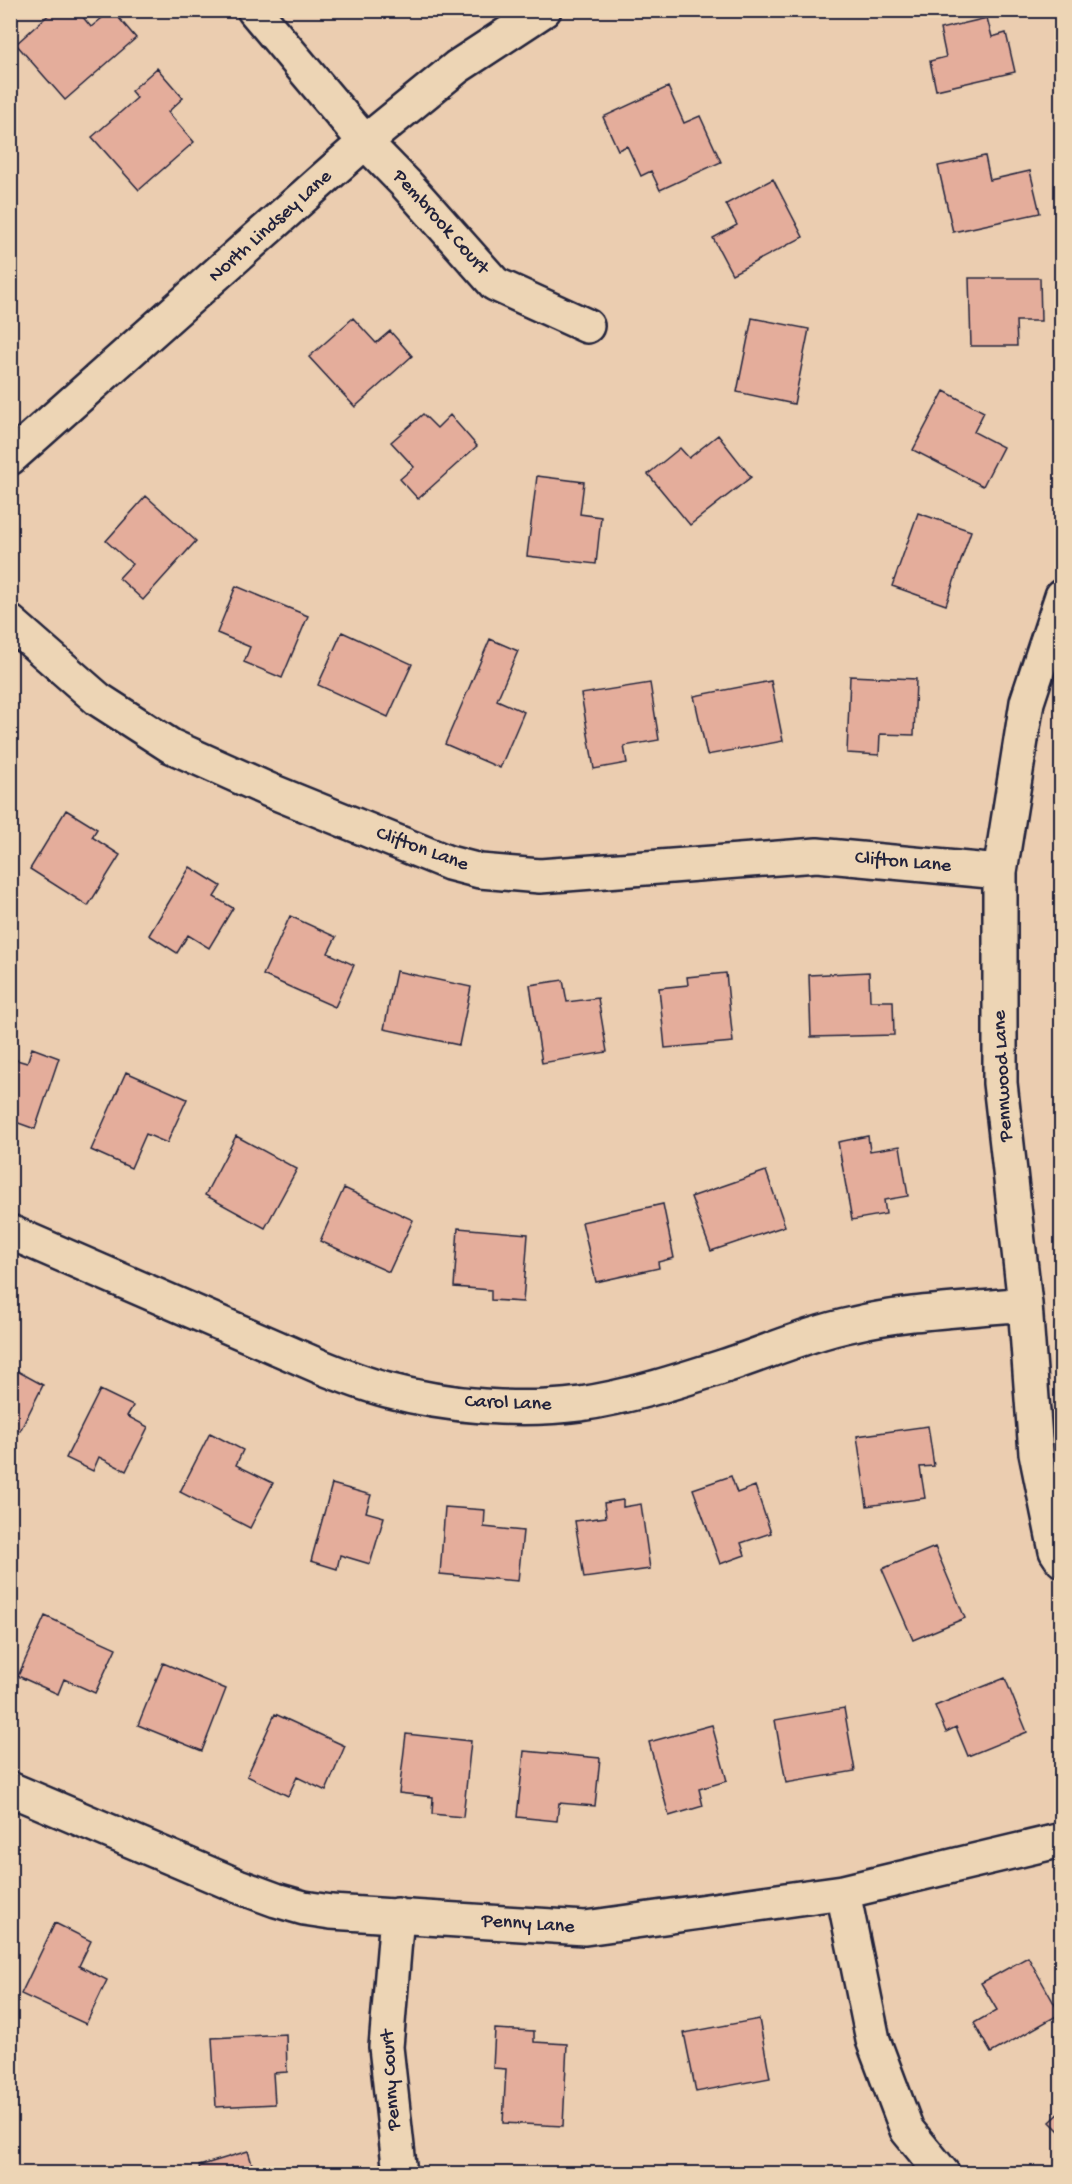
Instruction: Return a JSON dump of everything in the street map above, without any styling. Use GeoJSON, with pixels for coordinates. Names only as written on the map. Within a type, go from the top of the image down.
{"type":"FeatureCollection","features":[{"type":"Feature","properties":{"kind":"street","name":"Pembrook Court"},"geometry":{"type":"LineString","coordinates":[[254,10],[365,142],[406,184],[495,284],[587,326]]}},
{"type":"Feature","properties":{"kind":"street","name":"North Lindsey Lane"},"geometry":{"type":"LineString","coordinates":[[10,458],[365,142],[457,68],[544,10]]}},
{"type":"Feature","properties":{"kind":"street","name":"Pennwood Lane"},"geometry":{"type":"LineString","coordinates":[[1062,596],[1027,702],[1000,872],[1000,1083],[1025,1304],[1036,1453],[1056,1551],[1062,1560]]}},
{"type":"Feature","properties":{"kind":"street","name":"Clifton Lane"},"geometry":{"type":"LineString","coordinates":[[10,622],[98,699],[171,746],[269,790],[449,863],[480,871],[540,876],[817,855],[1000,872]]}},
{"type":"Feature","properties":{"kind":"street","name":"Carol Lane"},"geometry":{"type":"LineString","coordinates":[[10,1232],[354,1380],[428,1400],[489,1406],[579,1404],[611,1398],[716,1368],[853,1324],[900,1316],[1025,1304]]}},
{"type":"Feature","properties":{"kind":"street","name":"Penny Lane"},"geometry":{"type":"LineString","coordinates":[[10,1789],[238,1886],[304,1908],[331,1912],[585,1928],[843,1892],[1062,1840]]}},
{"type":"Feature","properties":{"kind":"street"},"geometry":{"type":"LineString","coordinates":[[843,1892],[873,2040],[907,2130],[943,2174]]}},
{"type":"Feature","properties":{"kind":"street","name":"Penny Court"},"geometry":{"type":"LineString","coordinates":[[397,1915],[386,2047],[400,2174]]}},
{"type":"Feature","properties":{"kind":"building"},"geometry":{"type":"Polygon","coordinates":[[[54,10],[77,10],[91,27],[112,10],[136,38],[65,100],[16,44],[54,10]]]}},
{"type":"Feature","properties":{"kind":"building"},"geometry":{"type":"Polygon","coordinates":[[[987,18],[992,37],[1006,33],[1015,72],[936,90],[930,61],[946,57],[940,29],[987,18]]]}},
{"type":"Feature","properties":{"kind":"building"},"geometry":{"type":"Polygon","coordinates":[[[157,68],[183,98],[168,112],[194,142],[139,190],[92,137],[137,98],[131,91],[157,68]]]}},
{"type":"Feature","properties":{"kind":"building"},"geometry":{"type":"Polygon","coordinates":[[[668,87],[684,123],[700,116],[721,162],[660,190],[651,171],[641,176],[627,146],[618,150],[603,117],[668,87]]]}},
{"type":"Feature","properties":{"kind":"building"},"geometry":{"type":"Polygon","coordinates":[[[985,156],[990,180],[1030,171],[1040,213],[953,232],[938,166],[985,156]]]}},
{"type":"Feature","properties":{"kind":"building"},"geometry":{"type":"Polygon","coordinates":[[[773,179],[803,237],[732,274],[713,238],[737,225],[726,204],[773,179]]]}},
{"type":"Feature","properties":{"kind":"building"},"geometry":{"type":"Polygon","coordinates":[[[969,278],[1040,278],[1041,321],[1016,321],[1017,346],[971,346],[969,278]]]}},
{"type":"Feature","properties":{"kind":"building"},"geometry":{"type":"Polygon","coordinates":[[[353,318],[376,343],[390,331],[412,356],[355,407],[309,357],[353,318]]]}},
{"type":"Feature","properties":{"kind":"building"},"geometry":{"type":"Polygon","coordinates":[[[752,318],[809,329],[794,404],[737,392],[752,318]]]}},
{"type":"Feature","properties":{"kind":"building"},"geometry":{"type":"Polygon","coordinates":[[[944,391],[984,412],[974,432],[1003,447],[983,486],[913,450],[944,391]]]}},
{"type":"Feature","properties":{"kind":"building"},"geometry":{"type":"Polygon","coordinates":[[[423,414],[437,428],[450,415],[477,446],[418,499],[400,479],[414,467],[391,442],[423,414]]]}},
{"type":"Feature","properties":{"kind":"building"},"geometry":{"type":"Polygon","coordinates":[[[718,435],[751,477],[690,525],[648,474],[680,448],[689,458],[718,435]]]}},
{"type":"Feature","properties":{"kind":"building"},"geometry":{"type":"Polygon","coordinates":[[[537,476],[584,482],[580,514],[601,517],[596,564],[527,556],[537,476]]]}},
{"type":"Feature","properties":{"kind":"building"},"geometry":{"type":"Polygon","coordinates":[[[146,496],[196,541],[143,600],[119,578],[132,564],[106,541],[146,496]]]}},
{"type":"Feature","properties":{"kind":"building"},"geometry":{"type":"Polygon","coordinates":[[[918,513],[971,531],[946,605],[892,586],[918,513]]]}},
{"type":"Feature","properties":{"kind":"building"},"geometry":{"type":"Polygon","coordinates":[[[236,586],[308,616],[282,678],[244,662],[250,647],[217,633],[236,586]]]}},
{"type":"Feature","properties":{"kind":"building"},"geometry":{"type":"Polygon","coordinates":[[[342,632],[412,664],[388,717],[318,685],[342,632]]]}},
{"type":"Feature","properties":{"kind":"building"},"geometry":{"type":"Polygon","coordinates":[[[490,639],[518,651],[497,700],[524,712],[500,768],[445,744],[490,639]]]}},
{"type":"Feature","properties":{"kind":"building"},"geometry":{"type":"Polygon","coordinates":[[[850,676],[916,679],[914,735],[880,734],[879,755],[847,753],[850,676]]]}},
{"type":"Feature","properties":{"kind":"building"},"geometry":{"type":"Polygon","coordinates":[[[771,681],[783,741],[707,755],[694,696],[771,681]]]}},
{"type":"Feature","properties":{"kind":"building"},"geometry":{"type":"Polygon","coordinates":[[[650,683],[659,740],[624,746],[627,763],[594,769],[581,694],[650,683]]]}},
{"type":"Feature","properties":{"kind":"building"},"geometry":{"type":"Polygon","coordinates":[[[66,810],[97,829],[92,837],[120,855],[88,906],[30,869],[66,810]]]}},
{"type":"Feature","properties":{"kind":"building"},"geometry":{"type":"Polygon","coordinates":[[[190,867],[221,886],[214,897],[233,908],[209,948],[188,935],[177,953],[149,935],[190,867]]]}},
{"type":"Feature","properties":{"kind":"building"},"geometry":{"type":"Polygon","coordinates":[[[290,916],[336,937],[328,953],[354,965],[335,1007],[263,975],[290,916]]]}},
{"type":"Feature","properties":{"kind":"building"},"geometry":{"type":"Polygon","coordinates":[[[396,971],[471,987],[459,1045],[384,1029],[396,971]]]}},
{"type":"Feature","properties":{"kind":"building"},"geometry":{"type":"Polygon","coordinates":[[[869,972],[870,1001],[893,1001],[894,1035],[811,1037],[809,975],[869,972]]]}},
{"type":"Feature","properties":{"kind":"building"},"geometry":{"type":"Polygon","coordinates":[[[726,973],[733,1042],[665,1048],[659,988],[688,985],[687,977],[726,973]]]}},
{"type":"Feature","properties":{"kind":"building"},"geometry":{"type":"Polygon","coordinates":[[[563,980],[567,1002],[598,998],[607,1052],[542,1063],[530,985],[563,980]]]}},
{"type":"Feature","properties":{"kind":"building"},"geometry":{"type":"Polygon","coordinates":[[[32,1048],[59,1058],[35,1129],[10,1120],[10,1058],[27,1063],[32,1048]]]}},
{"type":"Feature","properties":{"kind":"building"},"geometry":{"type":"Polygon","coordinates":[[[126,1072],[187,1099],[167,1143],[146,1134],[131,1168],[91,1150],[126,1072]]]}},
{"type":"Feature","properties":{"kind":"building"},"geometry":{"type":"Polygon","coordinates":[[[236,1136],[297,1169],[265,1228],[205,1195],[236,1136]]]}},
{"type":"Feature","properties":{"kind":"building"},"geometry":{"type":"Polygon","coordinates":[[[868,1136],[870,1151],[900,1146],[908,1196],[884,1200],[886,1214],[852,1220],[838,1142],[868,1136]]]}},
{"type":"Feature","properties":{"kind":"building"},"geometry":{"type":"Polygon","coordinates":[[[766,1171],[785,1226],[711,1251],[691,1197],[766,1171]]]}},
{"type":"Feature","properties":{"kind":"building"},"geometry":{"type":"Polygon","coordinates":[[[344,1188],[413,1220],[389,1272],[320,1241],[344,1188]]]}},
{"type":"Feature","properties":{"kind":"building"},"geometry":{"type":"Polygon","coordinates":[[[663,1204],[674,1258],[658,1262],[659,1268],[596,1282],[582,1222],[663,1204]]]}},
{"type":"Feature","properties":{"kind":"building"},"geometry":{"type":"Polygon","coordinates":[[[458,1228],[528,1234],[523,1302],[491,1300],[491,1290],[454,1287],[458,1228]]]}},
{"type":"Feature","properties":{"kind":"building"},"geometry":{"type":"Polygon","coordinates":[[[10,1367],[43,1385],[20,1431],[10,1426],[10,1367]]]}},
{"type":"Feature","properties":{"kind":"building"},"geometry":{"type":"Polygon","coordinates":[[[100,1390],[133,1406],[127,1416],[148,1427],[126,1471],[99,1457],[93,1471],[66,1458],[100,1390]]]}},
{"type":"Feature","properties":{"kind":"building"},"geometry":{"type":"Polygon","coordinates":[[[928,1426],[934,1466],[920,1467],[925,1498],[867,1506],[857,1436],[928,1426]]]}},
{"type":"Feature","properties":{"kind":"building"},"geometry":{"type":"Polygon","coordinates":[[[210,1433],[243,1450],[236,1465],[273,1483],[250,1528],[180,1492],[210,1433]]]}},
{"type":"Feature","properties":{"kind":"building"},"geometry":{"type":"Polygon","coordinates":[[[731,1476],[737,1493],[755,1486],[771,1533],[741,1543],[745,1555],[720,1564],[693,1489],[731,1476]]]}},
{"type":"Feature","properties":{"kind":"building"},"geometry":{"type":"Polygon","coordinates":[[[332,1484],[371,1495],[366,1512],[384,1517],[370,1564],[340,1555],[337,1569],[311,1561],[332,1484]]]}},
{"type":"Feature","properties":{"kind":"building"},"geometry":{"type":"Polygon","coordinates":[[[623,1500],[623,1507],[641,1504],[650,1569],[584,1578],[575,1521],[606,1517],[604,1503],[623,1500]]]}},
{"type":"Feature","properties":{"kind":"building"},"geometry":{"type":"Polygon","coordinates":[[[445,1507],[485,1510],[484,1527],[523,1531],[518,1581],[440,1574],[445,1507]]]}},
{"type":"Feature","properties":{"kind":"building"},"geometry":{"type":"Polygon","coordinates":[[[935,1547],[965,1618],[913,1640],[882,1569],[935,1547]]]}},
{"type":"Feature","properties":{"kind":"building"},"geometry":{"type":"Polygon","coordinates":[[[45,1616],[116,1648],[95,1693],[64,1679],[58,1694],[18,1676],[45,1616]]]}},
{"type":"Feature","properties":{"kind":"building"},"geometry":{"type":"Polygon","coordinates":[[[163,1663],[226,1689],[202,1751],[138,1725],[163,1663]]]}},
{"type":"Feature","properties":{"kind":"building"},"geometry":{"type":"Polygon","coordinates":[[[1005,1678],[1027,1732],[968,1756],[956,1727],[946,1732],[935,1706],[1005,1678]]]}},
{"type":"Feature","properties":{"kind":"building"},"geometry":{"type":"Polygon","coordinates":[[[844,1708],[855,1771],[786,1783],[775,1720],[844,1708]]]}},
{"type":"Feature","properties":{"kind":"building"},"geometry":{"type":"Polygon","coordinates":[[[275,1714],[345,1746],[326,1791],[297,1777],[288,1796],[247,1776],[275,1714]]]}},
{"type":"Feature","properties":{"kind":"building"},"geometry":{"type":"Polygon","coordinates":[[[712,1725],[727,1781],[699,1789],[703,1806],[669,1816],[649,1742],[712,1725]]]}},
{"type":"Feature","properties":{"kind":"building"},"geometry":{"type":"Polygon","coordinates":[[[406,1734],[471,1741],[463,1817],[432,1814],[433,1797],[399,1793],[406,1734]]]}},
{"type":"Feature","properties":{"kind":"building"},"geometry":{"type":"Polygon","coordinates":[[[524,1751],[600,1758],[595,1806],[559,1803],[557,1821],[517,1817],[524,1751]]]}},
{"type":"Feature","properties":{"kind":"building"},"geometry":{"type":"Polygon","coordinates":[[[55,1923],[91,1941],[79,1966],[107,1980],[86,2024],[21,1994],[55,1923]]]}},
{"type":"Feature","properties":{"kind":"building"},"geometry":{"type":"Polygon","coordinates":[[[1028,1957],[1060,2014],[991,2053],[974,2023],[997,2010],[981,1983],[1028,1957]]]}},
{"type":"Feature","properties":{"kind":"building"},"geometry":{"type":"Polygon","coordinates":[[[759,2019],[770,2078],[696,2092],[684,2033],[759,2019]]]}},
{"type":"Feature","properties":{"kind":"building"},"geometry":{"type":"Polygon","coordinates":[[[495,2029],[534,2031],[534,2042],[567,2044],[563,2126],[503,2123],[506,2069],[493,2068],[495,2029]]]}},
{"type":"Feature","properties":{"kind":"building"},"geometry":{"type":"Polygon","coordinates":[[[286,2034],[287,2072],[273,2073],[275,2104],[216,2107],[212,2038],[286,2034]]]}},
{"type":"Feature","properties":{"kind":"building"},"geometry":{"type":"Polygon","coordinates":[[[1062,2111],[1062,2134],[1050,2122],[1062,2111]]]}},
{"type":"Feature","properties":{"kind":"building"},"geometry":{"type":"Polygon","coordinates":[[[248,2151],[255,2174],[201,2174],[199,2166],[248,2151]]]}}]}
